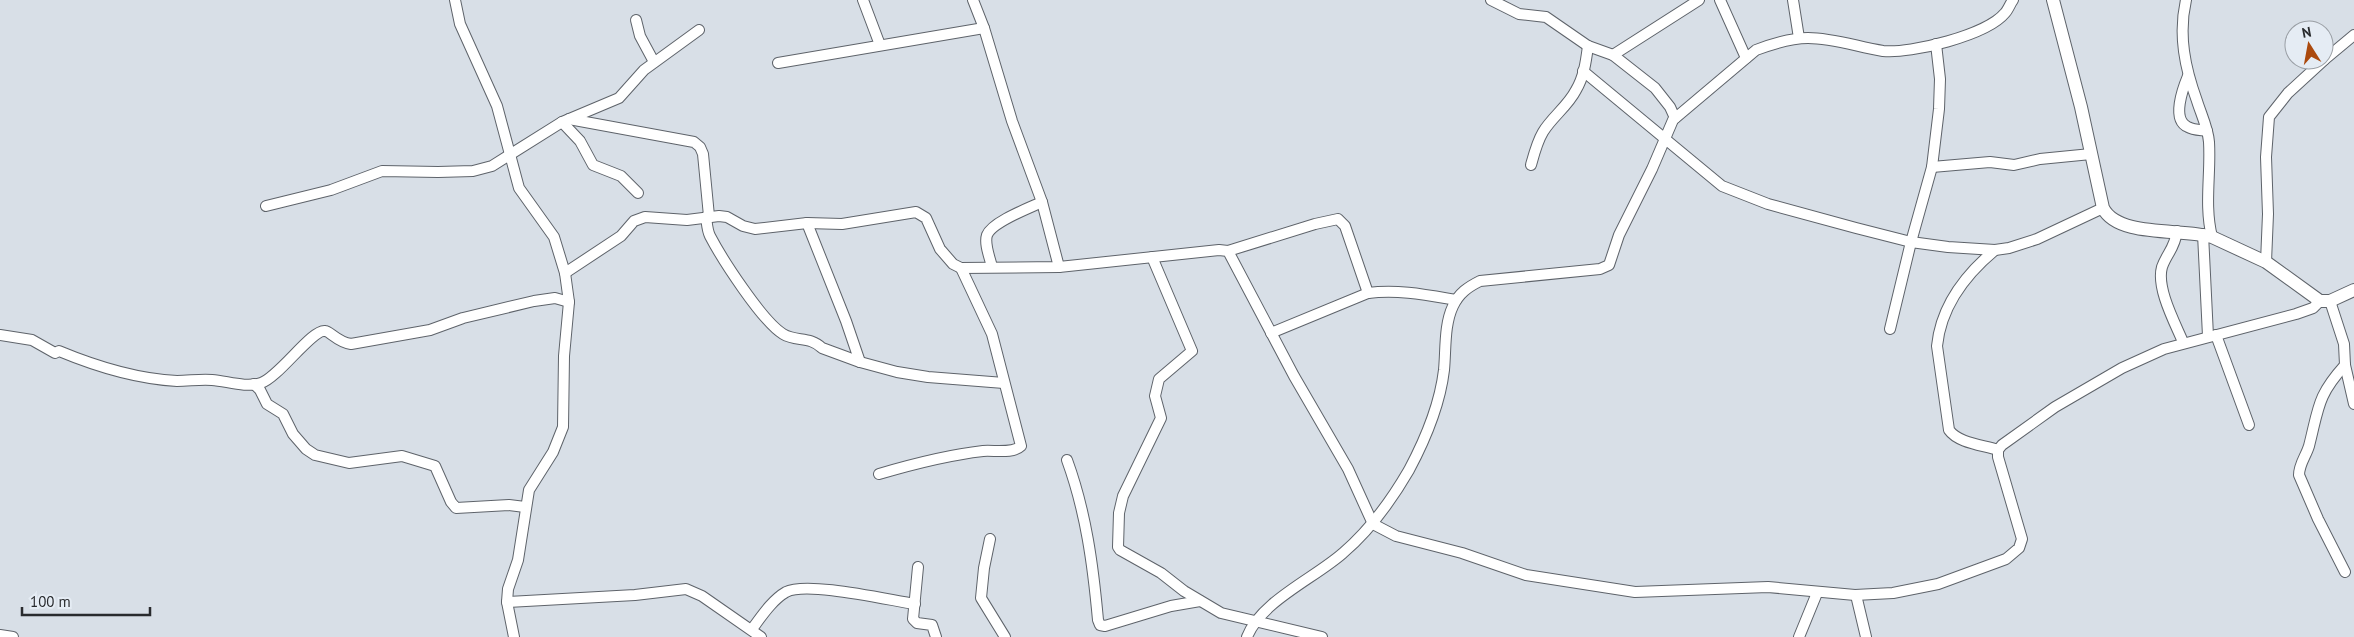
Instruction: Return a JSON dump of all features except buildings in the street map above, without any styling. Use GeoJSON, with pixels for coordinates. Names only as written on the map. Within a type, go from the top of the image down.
{"type":"FeatureCollection","features":[{"type":"Feature","properties":{"kind":"street"},"geometry":{"type":"LineString","coordinates":[[455,0],[460,24],[495,100],[507,136],[510,156],[520,188],[554,238],[565,274],[569,302],[564,356],[563,427],[553,452],[529,490],[525,507],[519,555],[508,589],[507,602],[514,637]]}},
{"type":"Feature","properties":{"kind":"street"},"geometry":{"type":"LineString","coordinates":[[863,0],[880,45]]}},
{"type":"Feature","properties":{"kind":"street"},"geometry":{"type":"LineString","coordinates":[[973,0],[984,28],[1012,121],[1042,202],[1059,267]]}},
{"type":"Feature","properties":{"kind":"street"},"geometry":{"type":"LineString","coordinates":[[1492,0],[1508,11],[1519,14],[1546,16],[1588,46],[1614,55],[1655,88],[1670,107],[1675,118]]}},
{"type":"Feature","properties":{"kind":"street"},"geometry":{"type":"LineString","coordinates":[[1614,55],[1699,0]]}},
{"type":"Feature","properties":{"kind":"street"},"geometry":{"type":"LineString","coordinates":[[1720,0],[1746,58]]}},
{"type":"Feature","properties":{"kind":"street"},"geometry":{"type":"LineString","coordinates":[[1793,0],[1799,38]]}},
{"type":"Feature","properties":{"kind":"street"},"geometry":{"type":"LineString","coordinates":[[1247,637],[1255,621],[1279,600],[1343,554],[1373,524],[1403,480],[1421,448],[1444,372],[1447,327],[1456,300],[1466,288],[1480,281],[1600,269],[1609,265],[1618,234],[1652,169],[1664,138],[1675,118],[1756,50],[1770,44],[1799,38],[1824,40],[1885,51],[1907,50],[1936,44],[1988,25],[2005,14],[2013,0]]}},
{"type":"Feature","properties":{"kind":"street"},"geometry":{"type":"LineString","coordinates":[[2053,0],[2082,107],[2103,208],[2112,221],[2146,230],[2177,231],[2207,236],[2266,262],[2325,301],[2344,344],[2345,365],[2354,401]]}},
{"type":"Feature","properties":{"kind":"street"},"geometry":{"type":"LineString","coordinates":[[2186,0],[2182,40],[2188,76],[2209,142],[2207,236],[2212,335],[2249,425]]}},
{"type":"Feature","properties":{"kind":"street"},"geometry":{"type":"LineString","coordinates":[[636,20],[640,36],[654,62]]}},
{"type":"Feature","properties":{"kind":"street"},"geometry":{"type":"LineString","coordinates":[[778,63],[984,28]]}},
{"type":"Feature","properties":{"kind":"street"},"geometry":{"type":"LineString","coordinates":[[266,206],[331,190],[382,171],[438,172],[473,170],[492,166],[510,156],[524,144],[566,120],[618,98],[654,62],[700,30]]}},
{"type":"Feature","properties":{"kind":"street"},"geometry":{"type":"LineString","coordinates":[[2334,52],[2354,35]]}},
{"type":"Feature","properties":{"kind":"street"},"geometry":{"type":"LineString","coordinates":[[1890,330],[1911,242],[1932,167],[1939,109],[1940,79],[1936,44]]}},
{"type":"Feature","properties":{"kind":"street"},"geometry":{"type":"LineString","coordinates":[[1531,165],[1542,134],[1554,115],[1566,105],[1577,90],[1585,67],[1588,46]]}},
{"type":"Feature","properties":{"kind":"street"},"geometry":{"type":"LineString","coordinates":[[1583,70],[1722,186],[1768,204],[1911,242],[1994,250],[2008,248],[2037,240],[2103,208]]}},
{"type":"Feature","properties":{"kind":"street"},"geometry":{"type":"LineString","coordinates":[[2266,262],[2268,117],[2288,93],[2313,70]]}},
{"type":"Feature","properties":{"kind":"street"},"geometry":{"type":"LineString","coordinates":[[2188,76],[2180,103],[2183,123],[2187,127],[2207,131]]}},
{"type":"Feature","properties":{"kind":"street"},"geometry":{"type":"LineString","coordinates":[[566,120],[593,165],[618,174],[638,194]]}},
{"type":"Feature","properties":{"kind":"street"},"geometry":{"type":"LineString","coordinates":[[566,120],[694,142],[700,147],[703,154],[710,235],[760,312],[788,337],[814,341],[822,348],[882,369],[928,377],[1004,383]]}},
{"type":"Feature","properties":{"kind":"street"},"geometry":{"type":"LineString","coordinates":[[1932,167],[1980,162],[2014,165],[2040,159],[2091,154]]}},
{"type":"Feature","properties":{"kind":"street"},"geometry":{"type":"LineString","coordinates":[[992,267],[987,235],[994,226],[1042,202]]}},
{"type":"Feature","properties":{"kind":"street"},"geometry":{"type":"LineString","coordinates":[[565,274],[622,236],[639,218],[650,216],[687,220],[708,216],[727,218],[743,226],[755,229],[807,223],[842,224],[894,214],[921,214],[926,218],[940,249],[953,264],[962,268],[1059,267],[1219,250],[1228,251],[1315,224],[1338,219],[1345,226],[1368,293]]}},
{"type":"Feature","properties":{"kind":"street"},"geometry":{"type":"LineString","coordinates":[[807,223],[846,321],[860,362]]}},
{"type":"Feature","properties":{"kind":"street"},"geometry":{"type":"LineString","coordinates":[[2177,231],[2176,244],[2165,261],[2161,278],[2167,305],[2183,342]]}},
{"type":"Feature","properties":{"kind":"street"},"geometry":{"type":"LineString","coordinates":[[1994,250],[1979,263],[1955,292],[1938,334],[1937,346],[1949,430],[1960,438],[1998,450]]}},
{"type":"Feature","properties":{"kind":"street"},"geometry":{"type":"LineString","coordinates":[[1228,251],[1271,333],[1348,469],[1373,524],[1396,536],[1462,553],[1526,575],[1634,592],[1768,588],[1856,595],[1893,593],[1938,584],[2006,559],[2019,548],[2022,539],[1998,457],[1998,450],[2002,445],[2055,407],[2122,368],[2164,349],[2183,342],[2296,314],[2354,290]]}},
{"type":"Feature","properties":{"kind":"street"},"geometry":{"type":"LineString","coordinates":[[1152,257],[1192,351],[1159,378],[1155,396],[1161,418],[1123,496],[1118,521],[1118,546],[1120,550],[1161,573],[1220,613],[1322,637]]}},
{"type":"Feature","properties":{"kind":"street"},"geometry":{"type":"LineString","coordinates":[[879,474],[929,460],[983,451],[1019,449],[1020,443],[992,334],[962,268]]}},
{"type":"Feature","properties":{"kind":"street"},"geometry":{"type":"LineString","coordinates":[[1271,333],[1368,293],[1383,291],[1413,292],[1456,300]]}},
{"type":"Feature","properties":{"kind":"street"},"geometry":{"type":"LineString","coordinates":[[0,335],[32,340],[55,353],[59,351],[88,362],[140,375],[177,381],[205,379],[254,384],[263,382],[278,372],[309,340],[323,331],[328,331],[342,343],[351,344],[430,330],[463,318],[534,301],[555,298],[569,302]]}},
{"type":"Feature","properties":{"kind":"street"},"geometry":{"type":"LineString","coordinates":[[2345,365],[2324,392],[2316,410],[2308,448],[2298,469],[2300,479],[2318,519],[2345,572]]}},
{"type":"Feature","properties":{"kind":"street"},"geometry":{"type":"LineString","coordinates":[[254,384],[260,390],[267,404],[283,414],[293,434],[306,449],[315,455],[349,463],[405,456],[435,466],[451,502],[456,508],[509,505],[525,507]]}},
{"type":"Feature","properties":{"kind":"street"},"geometry":{"type":"LineString","coordinates":[[1067,460],[1084,513],[1096,583],[1098,620],[1100,625],[1105,626],[1171,606],[1200,601]]}},
{"type":"Feature","properties":{"kind":"street"},"geometry":{"type":"LineString","coordinates":[[990,539],[984,568],[982,598],[1005,637]]}},
{"type":"Feature","properties":{"kind":"street"},"geometry":{"type":"LineString","coordinates":[[918,567],[914,622],[932,625],[936,637]]}},
{"type":"Feature","properties":{"kind":"street"},"geometry":{"type":"LineString","coordinates":[[507,602],[635,595],[686,589],[702,596],[762,637]]}},
{"type":"Feature","properties":{"kind":"street"},"geometry":{"type":"LineString","coordinates":[[752,629],[785,592],[794,589],[825,590],[915,604]]}},
{"type":"Feature","properties":{"kind":"street"},"geometry":{"type":"LineString","coordinates":[[1799,637],[1817,593]]}},
{"type":"Feature","properties":{"kind":"street"},"geometry":{"type":"LineString","coordinates":[[1856,595],[1866,637]]}},
{"type":"Feature","properties":{"kind":"street"},"geometry":{"type":"LineString","coordinates":[[0,635],[12,637]]}}]}
